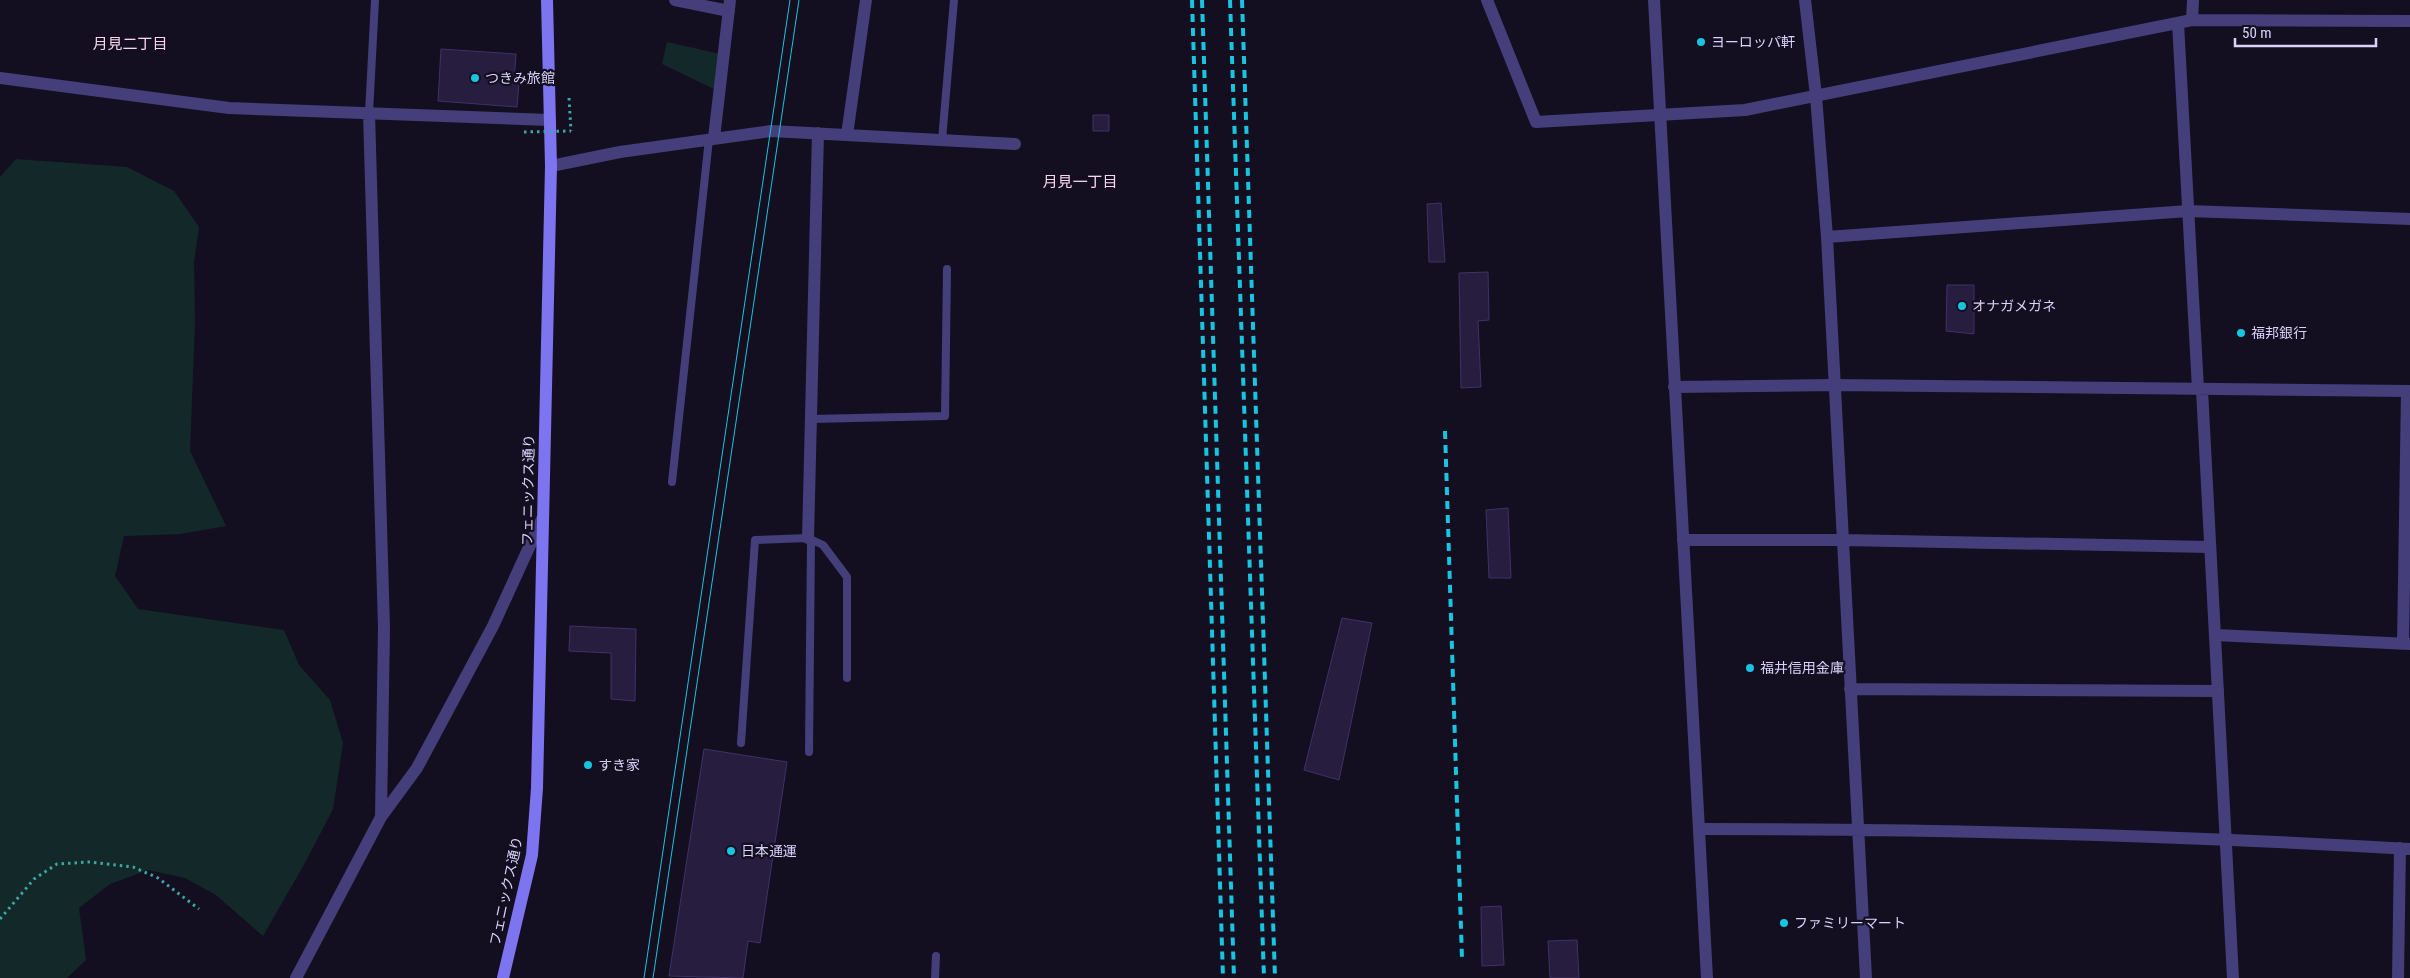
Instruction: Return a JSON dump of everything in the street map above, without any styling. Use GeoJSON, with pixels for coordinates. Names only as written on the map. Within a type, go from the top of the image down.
{"type":"FeatureCollection","features":[{"type":"Feature","properties":{"kind":"main road","name":"フェニックス通り"},"geometry":{"type":"LineString","coordinates":[[503,978],[524,893],[532,845],[537,788],[551,166],[547,0]]}},
{"type":"Feature","properties":{"kind":"street"},"geometry":{"type":"LineString","coordinates":[[676,0],[729,6],[712,139]]}},
{"type":"Feature","properties":{"kind":"street"},"geometry":{"type":"LineString","coordinates":[[847,135],[866,0]]}},
{"type":"Feature","properties":{"kind":"street"},"geometry":{"type":"LineString","coordinates":[[1487,0],[1536,122],[1745,110],[2192,20],[2410,21]]}},
{"type":"Feature","properties":{"kind":"street"},"geometry":{"type":"LineString","coordinates":[[1654,0],[1706,978]]}},
{"type":"Feature","properties":{"kind":"street"},"geometry":{"type":"LineString","coordinates":[[1805,0],[1816,96],[1826,237],[1866,978]]}},
{"type":"Feature","properties":{"kind":"street"},"geometry":{"type":"LineString","coordinates":[[2192,20],[2193,0]]}},
{"type":"Feature","properties":{"kind":"street"},"geometry":{"type":"LineString","coordinates":[[2178,23],[2210,547],[2233,978]]}},
{"type":"Feature","properties":{"kind":"street"},"geometry":{"type":"LineString","coordinates":[[0,78],[229,108],[550,120]]}},
{"type":"Feature","properties":{"kind":"street"},"geometry":{"type":"LineString","coordinates":[[369,113],[384,628],[381,817]]}},
{"type":"Feature","properties":{"kind":"street"},"geometry":{"type":"LineString","coordinates":[[551,166],[620,152],[771,131],[1014,144]]}},
{"type":"Feature","properties":{"kind":"street"},"geometry":{"type":"LineString","coordinates":[[809,539],[810,419],[818,134]]}},
{"type":"Feature","properties":{"kind":"street"},"geometry":{"type":"LineString","coordinates":[[1826,237],[2188,211],[2410,219]]}},
{"type":"Feature","properties":{"kind":"street"},"geometry":{"type":"LineString","coordinates":[[1674,387],[1834,385],[2408,391],[2407,644],[2215,635]]}},
{"type":"Feature","properties":{"kind":"street"},"geometry":{"type":"LineString","coordinates":[[296,978],[381,817],[417,768],[493,626],[542,519]]}},
{"type":"Feature","properties":{"kind":"street"},"geometry":{"type":"LineString","coordinates":[[1683,540],[1842,540],[2210,547]]}},
{"type":"Feature","properties":{"kind":"street"},"geometry":{"type":"LineString","coordinates":[[1850,689],[2218,691]]}},
{"type":"Feature","properties":{"kind":"street"},"geometry":{"type":"LineString","coordinates":[[1699,828],[1858,828],[2226,839],[2405,848],[2398,978]]}},
{"type":"Feature","properties":{"kind":"lane"},"geometry":{"type":"LineString","coordinates":[[369,113],[375,0]]}},
{"type":"Feature","properties":{"kind":"lane"},"geometry":{"type":"LineString","coordinates":[[942,140],[954,0]]}},
{"type":"Feature","properties":{"kind":"lane"},"geometry":{"type":"LineString","coordinates":[[672,482],[712,139]]}},
{"type":"Feature","properties":{"kind":"lane"},"geometry":{"type":"LineString","coordinates":[[810,419],[945,416],[947,269]]}},
{"type":"Feature","properties":{"kind":"lane"},"geometry":{"type":"LineString","coordinates":[[809,539],[809,752]]}},
{"type":"Feature","properties":{"kind":"lane"},"geometry":{"type":"LineString","coordinates":[[741,743],[755,540],[809,539],[823,545],[847,578],[847,678]]}},
{"type":"Feature","properties":{"kind":"lane"},"geometry":{"type":"LineString","coordinates":[[935,978],[936,956]]}},
{"type":"Feature","properties":{"kind":"path"},"geometry":{"type":"LineString","coordinates":[[524,132],[571,131],[569,98]]}},
{"type":"Feature","properties":{"kind":"path"},"geometry":{"type":"LineString","coordinates":[[0,919],[34,880],[57,864],[89,862],[132,867],[158,878],[199,909]]}},
{"type":"Feature","properties":{"kind":"green space"},"geometry":{"type":"Polygon","coordinates":[[[667,42],[720,54],[716,90],[662,64],[667,42]]]}},
{"type":"Feature","properties":{"kind":"green space"},"geometry":{"type":"Polygon","coordinates":[[[16,159],[127,167],[174,191],[199,227],[194,262],[195,321],[190,451],[226,526],[180,534],[124,536],[115,576],[138,609],[284,630],[299,665],[330,700],[343,743],[333,809],[263,936],[216,895],[185,878],[148,870],[110,884],[79,908],[86,960],[67,978],[0,978],[0,177],[16,159]]]}},
{"type":"Feature","properties":{"kind":"building"},"geometry":{"type":"Polygon","coordinates":[[[441,49],[516,54],[514,82],[519,83],[517,107],[438,101],[441,49]]]}},
{"type":"Feature","properties":{"kind":"building"},"geometry":{"type":"Polygon","coordinates":[[[1093,115],[1109,115],[1109,131],[1093,131],[1093,115]]]}},
{"type":"Feature","properties":{"kind":"building"},"geometry":{"type":"Polygon","coordinates":[[[1441,203],[1445,262],[1429,262],[1427,204],[1441,203]]]}},
{"type":"Feature","properties":{"kind":"building"},"geometry":{"type":"Polygon","coordinates":[[[1488,272],[1489,320],[1478,321],[1481,387],[1461,388],[1459,273],[1488,272]]]}},
{"type":"Feature","properties":{"kind":"building"},"geometry":{"type":"Polygon","coordinates":[[[1947,285],[1974,285],[1974,334],[1946,331],[1947,285]]]}},
{"type":"Feature","properties":{"kind":"building"},"geometry":{"type":"Polygon","coordinates":[[[1508,508],[1511,578],[1489,578],[1486,510],[1508,508]]]}},
{"type":"Feature","properties":{"kind":"building"},"geometry":{"type":"Polygon","coordinates":[[[1342,618],[1372,623],[1339,780],[1304,770],[1342,618]]]}},
{"type":"Feature","properties":{"kind":"building"},"geometry":{"type":"Polygon","coordinates":[[[570,626],[636,629],[635,701],[611,699],[611,653],[569,651],[570,626]]]}},
{"type":"Feature","properties":{"kind":"building","name":"日本通運"},"geometry":{"type":"Polygon","coordinates":[[[704,749],[787,762],[760,943],[748,941],[743,978],[669,976],[704,749]]]}},
{"type":"Feature","properties":{"kind":"building"},"geometry":{"type":"Polygon","coordinates":[[[1501,906],[1504,965],[1482,966],[1481,907],[1501,906]]]}},
{"type":"Feature","properties":{"kind":"building"},"geometry":{"type":"Polygon","coordinates":[[[1577,940],[1579,978],[1550,978],[1548,941],[1577,940]]]}},
{"type":"Feature","properties":{"kind":"tram line"},"geometry":{"type":"LineString","coordinates":[[644,978],[790,0]]}},
{"type":"Feature","properties":{"kind":"tram line"},"geometry":{"type":"LineString","coordinates":[[653,978],[799,0]]}},
{"type":"Feature","properties":{"kind":"railway"},"geometry":{"type":"LineString","coordinates":[[1192,0],[1223,978]]}},
{"type":"Feature","properties":{"kind":"railway"},"geometry":{"type":"LineString","coordinates":[[1202,0],[1234,978]]}},
{"type":"Feature","properties":{"kind":"railway"},"geometry":{"type":"LineString","coordinates":[[1230,0],[1264,978]]}},
{"type":"Feature","properties":{"kind":"railway"},"geometry":{"type":"LineString","coordinates":[[1242,0],[1275,978]]}},
{"type":"Feature","properties":{"kind":"railway"},"geometry":{"type":"LineString","coordinates":[[1445,431],[1462,959]]}},
{"type":"Feature","properties":{"kind":"place","name":"ヨーロッパ軒"},"geometry":{"type":"Point","coordinates":[1701,42]}},
{"type":"Feature","properties":{"kind":"place","name":"つきみ旅館"},"geometry":{"type":"Point","coordinates":[475,78]}},
{"type":"Feature","properties":{"kind":"place","name":"オナガメガネ"},"geometry":{"type":"Point","coordinates":[1962,306]}},
{"type":"Feature","properties":{"kind":"place","name":"福邦銀行"},"geometry":{"type":"Point","coordinates":[2241,333]}},
{"type":"Feature","properties":{"kind":"place","name":"福井信用金庫"},"geometry":{"type":"Point","coordinates":[1750,668]}},
{"type":"Feature","properties":{"kind":"place","name":"すき家"},"geometry":{"type":"Point","coordinates":[588,765]}},
{"type":"Feature","properties":{"kind":"place","name":"日本通運"},"geometry":{"type":"Point","coordinates":[731,851]}},
{"type":"Feature","properties":{"kind":"place","name":"ファミリーマート"},"geometry":{"type":"Point","coordinates":[1784,923]}},
{"type":"Feature","properties":{"kind":"district","name":"月見二丁目"},"geometry":{"type":"Point","coordinates":[130,44]}},
{"type":"Feature","properties":{"kind":"district","name":"月見一丁目"},"geometry":{"type":"Point","coordinates":[1080,182]}}]}
